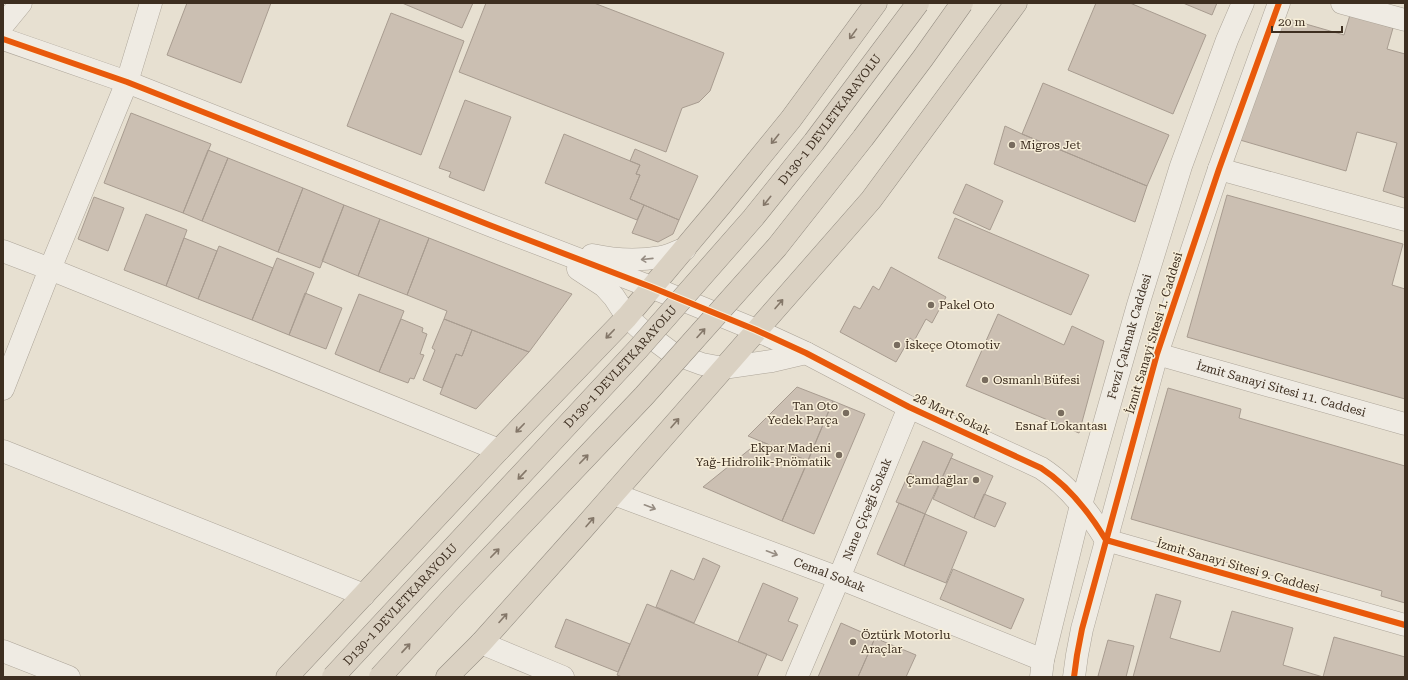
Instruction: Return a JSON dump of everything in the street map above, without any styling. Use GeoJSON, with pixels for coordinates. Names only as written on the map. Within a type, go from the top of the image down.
{"type":"FeatureCollection","features":[{"type":"Feature","properties":{"kind":"highway"},"geometry":{"type":"LineString","coordinates":[[287,677],[499,450],[627,317],[791,119],[876,3]]}},
{"type":"Feature","properties":{"kind":"highway","name":"D130-1 DEVLETKARAYOLU"},"geometry":{"type":"LineString","coordinates":[[333,677],[633,355],[748,224],[814,142],[918,3]]}},
{"type":"Feature","properties":{"kind":"highway"},"geometry":{"type":"LineString","coordinates":[[380,677],[452,598],[644,396],[772,253],[863,138],[962,3]]}},
{"type":"Feature","properties":{"kind":"highway"},"geometry":{"type":"LineString","coordinates":[[447,677],[481,643],[614,494],[871,200],[1016,3]]}},
{"type":"Feature","properties":{"kind":"street"},"geometry":{"type":"LineString","coordinates":[[3,25],[21,3]]}},
{"type":"Feature","properties":{"kind":"street"},"geometry":{"type":"LineString","coordinates":[[3,389],[50,269],[127,82],[151,3]]}},
{"type":"Feature","properties":{"kind":"street","name":"Fevzi Çakmak Caddesi"},"geometry":{"type":"LineString","coordinates":[[1042,668],[1081,505],[1138,306],[1181,166],[1227,40],[1243,3]]}},
{"type":"Feature","properties":{"kind":"street","name":"İzmit Sanayi Sitesi 1. Caddesi"},"geometry":{"type":"LineString","coordinates":[[1074,677],[1082,629],[1157,354],[1219,169],[1280,3]]}},
{"type":"Feature","properties":{"kind":"street"},"geometry":{"type":"LineString","coordinates":[[1342,3],[1405,20]]}},
{"type":"Feature","properties":{"kind":"street"},"geometry":{"type":"LineString","coordinates":[[3,39],[127,82],[542,246],[604,286],[614,297],[627,317],[672,353],[702,364],[723,368],[772,361],[806,353]]}},
{"type":"Feature","properties":{"kind":"street"},"geometry":{"type":"LineString","coordinates":[[1219,169],[1405,220]]}},
{"type":"Feature","properties":{"kind":"street"},"geometry":{"type":"LineString","coordinates":[[542,246],[610,259],[637,260],[662,257],[685,248]]}},
{"type":"Feature","properties":{"kind":"street","name":"28 Mart Sokak"},"geometry":{"type":"LineString","coordinates":[[542,246],[651,287],[756,330],[806,353],[908,407],[1041,468],[1055,477],[1081,505]]}},
{"type":"Feature","properties":{"kind":"street"},"geometry":{"type":"LineString","coordinates":[[3,252],[50,269],[499,450]]}},
{"type":"Feature","properties":{"kind":"street","name":"İzmit Sanayi Sitesi 11. Caddesi"},"geometry":{"type":"LineString","coordinates":[[1157,354],[1405,424]]}},
{"type":"Feature","properties":{"kind":"street","name":"Nane Çiçeği Sokak"},"geometry":{"type":"LineString","coordinates":[[797,677],[839,578],[908,407]]}},
{"type":"Feature","properties":{"kind":"street"},"geometry":{"type":"LineString","coordinates":[[3,451],[364,595]]}},
{"type":"Feature","properties":{"kind":"street","name":"Cemal Sokak"},"geometry":{"type":"LineString","coordinates":[[614,494],[839,578],[1042,668]]}},
{"type":"Feature","properties":{"kind":"street"},"geometry":{"type":"LineString","coordinates":[[1081,505],[1106,540]]}},
{"type":"Feature","properties":{"kind":"street","name":"İzmit Sanayi Sitesi 9. Caddesi"},"geometry":{"type":"LineString","coordinates":[[1106,540],[1405,625]]}},
{"type":"Feature","properties":{"kind":"street"},"geometry":{"type":"LineString","coordinates":[[481,643],[563,677]]}},
{"type":"Feature","properties":{"kind":"street"},"geometry":{"type":"LineString","coordinates":[[3,651],[69,677]]}},
{"type":"Feature","properties":{"kind":"building"},"geometry":{"type":"Polygon","coordinates":[[[187,3],[271,3],[241,83],[167,55],[187,3]]]}},
{"type":"Feature","properties":{"kind":"building"},"geometry":{"type":"Polygon","coordinates":[[[402,3],[473,3],[462,28],[402,3]]]}},
{"type":"Feature","properties":{"kind":"building"},"geometry":{"type":"Polygon","coordinates":[[[486,3],[594,3],[724,53],[710,91],[699,102],[682,108],[666,152],[459,72],[486,3]]]}},
{"type":"Feature","properties":{"kind":"building"},"geometry":{"type":"Polygon","coordinates":[[[1096,3],[1130,3],[1206,35],[1173,114],[1068,70],[1096,3]]]}},
{"type":"Feature","properties":{"kind":"building"},"geometry":{"type":"Polygon","coordinates":[[[1183,3],[1217,3],[1212,15],[1183,3]]]}},
{"type":"Feature","properties":{"kind":"building"},"geometry":{"type":"Polygon","coordinates":[[[391,13],[464,41],[421,155],[347,126],[391,13]]]}},
{"type":"Feature","properties":{"kind":"building"},"geometry":{"type":"Polygon","coordinates":[[[1350,15],[1393,28],[1387,49],[1405,54],[1405,198],[1383,191],[1397,143],[1357,132],[1346,171],[1240,140],[1278,16],[1344,35],[1350,15]]]}},
{"type":"Feature","properties":{"kind":"building"},"geometry":{"type":"Polygon","coordinates":[[[1043,83],[1169,135],[1147,186],[1022,134],[1043,83]]]}},
{"type":"Feature","properties":{"kind":"building"},"geometry":{"type":"Polygon","coordinates":[[[465,100],[511,117],[484,191],[449,177],[451,172],[439,168],[465,100]]]}},
{"type":"Feature","properties":{"kind":"building"},"geometry":{"type":"Polygon","coordinates":[[[131,113],[211,144],[183,213],[104,183],[131,113]]]}},
{"type":"Feature","properties":{"kind":"building"},"geometry":{"type":"Polygon","coordinates":[[[1005,126],[1147,186],[1135,222],[994,164],[1005,126]]]}},
{"type":"Feature","properties":{"kind":"building"},"geometry":{"type":"Polygon","coordinates":[[[564,134],[640,165],[636,174],[640,175],[630,199],[644,205],[637,220],[545,183],[564,134]]]}},
{"type":"Feature","properties":{"kind":"building"},"geometry":{"type":"Polygon","coordinates":[[[635,149],[698,176],[679,220],[630,199],[640,175],[636,174],[640,165],[630,161],[635,149]]]}},
{"type":"Feature","properties":{"kind":"building"},"geometry":{"type":"Polygon","coordinates":[[[208,150],[228,158],[202,221],[183,213],[208,150]]]}},
{"type":"Feature","properties":{"kind":"building"},"geometry":{"type":"Polygon","coordinates":[[[228,158],[303,188],[278,252],[202,221],[228,158]]]}},
{"type":"Feature","properties":{"kind":"building"},"geometry":{"type":"Polygon","coordinates":[[[966,184],[1003,201],[990,230],[953,213],[966,184]]]}},
{"type":"Feature","properties":{"kind":"building"},"geometry":{"type":"Polygon","coordinates":[[[303,188],[344,205],[320,268],[278,252],[303,188]]]}},
{"type":"Feature","properties":{"kind":"building"},"geometry":{"type":"Polygon","coordinates":[[[1227,195],[1403,244],[1392,285],[1405,289],[1405,399],[1187,337],[1227,195]]]}},
{"type":"Feature","properties":{"kind":"building"},"geometry":{"type":"Polygon","coordinates":[[[94,197],[124,208],[108,251],[78,239],[94,197]]]}},
{"type":"Feature","properties":{"kind":"building"},"geometry":{"type":"Polygon","coordinates":[[[344,205],[380,219],[358,276],[322,261],[344,205]]]}},
{"type":"Feature","properties":{"kind":"building"},"geometry":{"type":"Polygon","coordinates":[[[644,205],[679,220],[673,234],[658,242],[632,233],[644,205]]]}},
{"type":"Feature","properties":{"kind":"building"},"geometry":{"type":"Polygon","coordinates":[[[146,214],[187,230],[166,286],[124,270],[146,214]]]}},
{"type":"Feature","properties":{"kind":"building"},"geometry":{"type":"Polygon","coordinates":[[[955,218],[1089,275],[1071,315],[938,258],[955,218]]]}},
{"type":"Feature","properties":{"kind":"building"},"geometry":{"type":"Polygon","coordinates":[[[380,219],[429,238],[407,295],[358,276],[380,219]]]}},
{"type":"Feature","properties":{"kind":"building"},"geometry":{"type":"Polygon","coordinates":[[[184,238],[217,251],[198,299],[166,286],[184,238]]]}},
{"type":"Feature","properties":{"kind":"building"},"geometry":{"type":"Polygon","coordinates":[[[429,238],[572,294],[529,352],[444,319],[447,311],[407,295],[429,238]]]}},
{"type":"Feature","properties":{"kind":"building"},"geometry":{"type":"Polygon","coordinates":[[[219,246],[273,268],[252,320],[198,299],[219,246]]]}},
{"type":"Feature","properties":{"kind":"building"},"geometry":{"type":"Polygon","coordinates":[[[277,258],[314,273],[289,335],[252,320],[277,258]]]}},
{"type":"Feature","properties":{"kind":"building"},"geometry":{"type":"Polygon","coordinates":[[[891,267],[946,297],[932,323],[926,319],[914,341],[910,338],[896,362],[840,332],[854,306],[860,309],[873,286],[879,290],[891,267]]]}},
{"type":"Feature","properties":{"kind":"building"},"geometry":{"type":"Polygon","coordinates":[[[305,293],[342,308],[326,349],[289,335],[305,293]]]}},
{"type":"Feature","properties":{"kind":"building"},"geometry":{"type":"Polygon","coordinates":[[[359,294],[404,311],[379,372],[335,354],[359,294]]]}},
{"type":"Feature","properties":{"kind":"building"},"geometry":{"type":"Polygon","coordinates":[[[998,314],[1064,345],[1072,326],[1104,341],[1079,433],[966,386],[998,314]]]}},
{"type":"Feature","properties":{"kind":"building"},"geometry":{"type":"Polygon","coordinates":[[[401,319],[423,328],[422,332],[427,334],[420,354],[424,355],[414,379],[410,378],[408,383],[379,372],[401,319]]]}},
{"type":"Feature","properties":{"kind":"building"},"geometry":{"type":"Polygon","coordinates":[[[444,319],[472,330],[462,356],[456,354],[442,388],[423,380],[435,350],[432,348],[444,319]]]}},
{"type":"Feature","properties":{"kind":"building"},"geometry":{"type":"Polygon","coordinates":[[[472,330],[529,352],[476,409],[440,394],[456,354],[462,356],[472,330]]]}},
{"type":"Feature","properties":{"kind":"building"},"geometry":{"type":"Polygon","coordinates":[[[797,387],[833,401],[808,461],[748,436],[797,387]]]}},
{"type":"Feature","properties":{"kind":"building"},"geometry":{"type":"Polygon","coordinates":[[[1168,388],[1241,409],[1239,418],[1405,466],[1405,603],[1381,596],[1382,591],[1131,519],[1168,388]]]}},
{"type":"Feature","properties":{"kind":"building"},"geometry":{"type":"Polygon","coordinates":[[[833,401],[865,414],[814,534],[782,521],[833,401]]]}},
{"type":"Feature","properties":{"kind":"building"},"geometry":{"type":"Polygon","coordinates":[[[760,441],[808,461],[782,521],[703,487],[760,441]]]}},
{"type":"Feature","properties":{"kind":"building"},"geometry":{"type":"Polygon","coordinates":[[[923,441],[953,454],[938,486],[909,473],[923,441]]]}},
{"type":"Feature","properties":{"kind":"building"},"geometry":{"type":"Polygon","coordinates":[[[951,458],[993,476],[974,518],[933,499],[951,458]]]}},
{"type":"Feature","properties":{"kind":"building"},"geometry":{"type":"Polygon","coordinates":[[[909,473],[938,486],[925,514],[896,502],[909,473]]]}},
{"type":"Feature","properties":{"kind":"building"},"geometry":{"type":"Polygon","coordinates":[[[984,494],[1006,503],[995,527],[974,518],[984,494]]]}},
{"type":"Feature","properties":{"kind":"building"},"geometry":{"type":"Polygon","coordinates":[[[899,503],[925,514],[904,566],[877,554],[899,503]]]}},
{"type":"Feature","properties":{"kind":"building"},"geometry":{"type":"Polygon","coordinates":[[[925,514],[967,532],[946,583],[904,566],[925,514]]]}},
{"type":"Feature","properties":{"kind":"building"},"geometry":{"type":"Polygon","coordinates":[[[703,558],[720,566],[694,623],[656,607],[671,570],[694,580],[703,558]]]}},
{"type":"Feature","properties":{"kind":"building"},"geometry":{"type":"Polygon","coordinates":[[[953,569],[1024,599],[1011,629],[940,599],[953,569]]]}},
{"type":"Feature","properties":{"kind":"building"},"geometry":{"type":"Polygon","coordinates":[[[763,583],[798,598],[788,621],[798,625],[782,661],[738,642],[763,583]]]}},
{"type":"Feature","properties":{"kind":"building"},"geometry":{"type":"Polygon","coordinates":[[[1156,594],[1181,601],[1170,638],[1220,652],[1232,611],[1293,628],[1283,665],[1323,677],[1133,677],[1156,594]]]}},
{"type":"Feature","properties":{"kind":"building"},"geometry":{"type":"Polygon","coordinates":[[[647,604],[767,654],[757,677],[622,677],[617,675],[647,604]]]}},
{"type":"Feature","properties":{"kind":"building"},"geometry":{"type":"Polygon","coordinates":[[[566,619],[630,644],[618,672],[555,647],[566,619]]]}},
{"type":"Feature","properties":{"kind":"building"},"geometry":{"type":"Polygon","coordinates":[[[841,623],[875,638],[858,677],[818,677],[841,623]]]}},
{"type":"Feature","properties":{"kind":"building"},"geometry":{"type":"Polygon","coordinates":[[[1334,637],[1405,657],[1405,677],[1323,677],[1334,637]]]}},
{"type":"Feature","properties":{"kind":"building"},"geometry":{"type":"Polygon","coordinates":[[[875,638],[916,655],[906,677],[858,677],[875,638]]]}},
{"type":"Feature","properties":{"kind":"building"},"geometry":{"type":"Polygon","coordinates":[[[1108,640],[1134,646],[1126,677],[1098,676],[1108,640]]]}},
{"type":"Feature","properties":{"kind":"cycle path"},"geometry":{"type":"LineString","coordinates":[[1074,677],[1082,629],[1157,354],[1219,169],[1279,3]]}},
{"type":"Feature","properties":{"kind":"cycle path"},"geometry":{"type":"LineString","coordinates":[[3,39],[127,82],[651,287],[756,330],[806,353],[909,407],[1041,468],[1061,483],[1078,500],[1093,519],[1106,540],[1405,625]]}},
{"type":"Feature","properties":{"kind":"place","name":"Migros Jet"},"geometry":{"type":"Point","coordinates":[1012,145]}},
{"type":"Feature","properties":{"kind":"place","name":"Pakel Oto"},"geometry":{"type":"Point","coordinates":[931,305]}},
{"type":"Feature","properties":{"kind":"place","name":"İskeçe Otomotiv"},"geometry":{"type":"Point","coordinates":[897,345]}},
{"type":"Feature","properties":{"kind":"place","name":"Osmanlı Büfesi"},"geometry":{"type":"Point","coordinates":[985,380]}},
{"type":"Feature","properties":{"kind":"place","name":"Tan Oto Yedek Parça"},"geometry":{"type":"Point","coordinates":[846,413]}},
{"type":"Feature","properties":{"kind":"place","name":"Esnaf Lokantası"},"geometry":{"type":"Point","coordinates":[1061,413]}},
{"type":"Feature","properties":{"kind":"place","name":"Ekpar Madeni Yağ-Hidrolik-Pnömatik"},"geometry":{"type":"Point","coordinates":[839,455]}},
{"type":"Feature","properties":{"kind":"place","name":"Çamdağlar"},"geometry":{"type":"Point","coordinates":[976,480]}},
{"type":"Feature","properties":{"kind":"place","name":"Öztürk Motorlu Araçlar"},"geometry":{"type":"Point","coordinates":[853,642]}}]}
